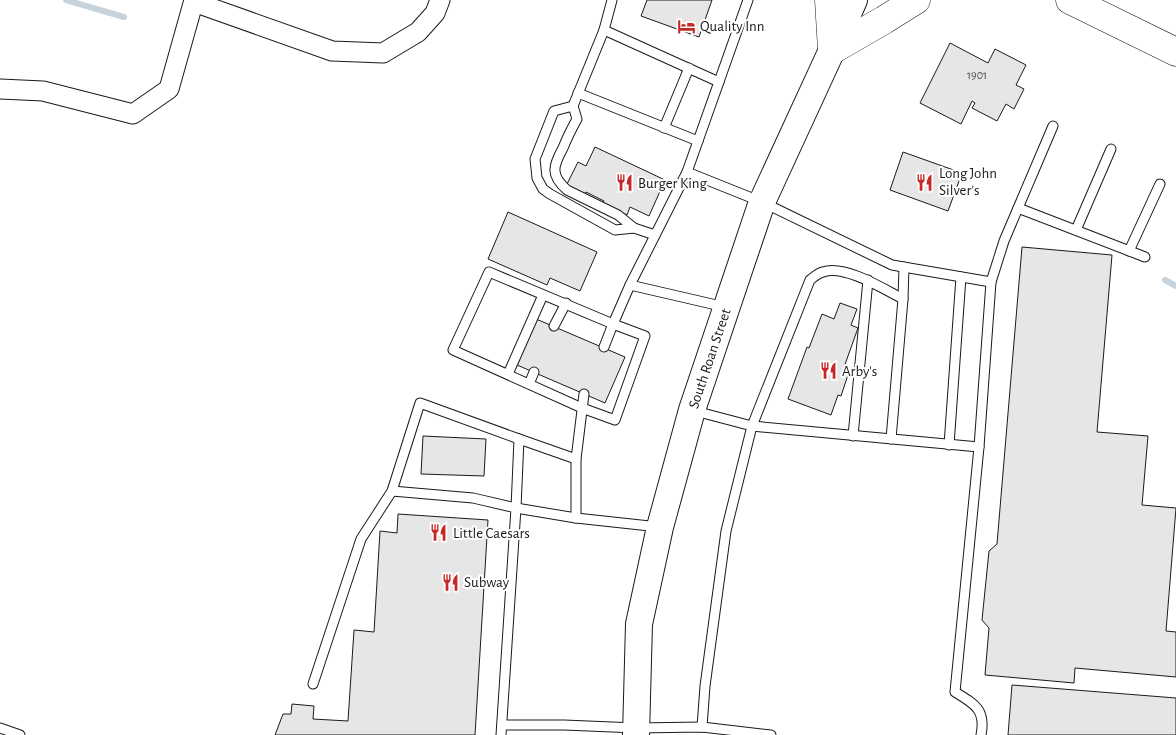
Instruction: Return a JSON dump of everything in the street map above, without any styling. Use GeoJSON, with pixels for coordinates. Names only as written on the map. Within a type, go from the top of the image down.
{"type":"FeatureCollection","features":[{"type":"Feature","properties":{"kind":"highway"},"geometry":{"type":"LineString","coordinates":[[829,0],[832,50],[916,0]]}},
{"type":"Feature","properties":{"kind":"highway"},"geometry":{"type":"LineString","coordinates":[[1070,0],[1176,52]]}},
{"type":"Feature","properties":{"kind":"main road","name":"South Roan Street"},"geometry":{"type":"LineString","coordinates":[[636,731],[639,624],[660,527],[692,410],[762,202],[854,0]]}},
{"type":"Feature","properties":{"kind":"street"},"geometry":{"type":"LineString","coordinates":[[0,89],[43,91],[133,114],[169,89],[194,1],[332,51],[383,53],[418,32],[435,13],[440,0]]}},
{"type":"Feature","properties":{"kind":"lane"},"geometry":{"type":"LineString","coordinates":[[612,0],[604,30],[573,106],[577,119],[554,164],[555,174],[567,190],[618,215],[634,228],[655,235]]}},
{"type":"Feature","properties":{"kind":"lane"},"geometry":{"type":"LineString","coordinates":[[604,347],[630,285],[687,172],[748,0]]}},
{"type":"Feature","properties":{"kind":"lane"},"geometry":{"type":"LineString","coordinates":[[604,30],[719,82]]}},
{"type":"Feature","properties":{"kind":"lane"},"geometry":{"type":"LineString","coordinates":[[664,128],[689,68]]}},
{"type":"Feature","properties":{"kind":"lane"},"geometry":{"type":"LineString","coordinates":[[578,93],[698,141]]}},
{"type":"Feature","properties":{"kind":"lane"},"geometry":{"type":"LineString","coordinates":[[573,106],[554,111],[535,159],[536,178],[543,189],[550,194],[615,230],[634,228]]}},
{"type":"Feature","properties":{"kind":"lane"},"geometry":{"type":"LineString","coordinates":[[981,735],[983,727],[981,713],[970,701],[956,692],[978,447],[990,282],[1004,240],[1053,126]]}},
{"type":"Feature","properties":{"kind":"lane"},"geometry":{"type":"LineString","coordinates":[[1076,230],[1111,149]]}},
{"type":"Feature","properties":{"kind":"lane"},"geometry":{"type":"LineString","coordinates":[[687,172],[762,202],[892,265],[990,282]]}},
{"type":"Feature","properties":{"kind":"lane"},"geometry":{"type":"LineString","coordinates":[[1129,251],[1160,184]]}},
{"type":"Feature","properties":{"kind":"lane"},"geometry":{"type":"LineString","coordinates":[[1018,208],[1145,257]]}},
{"type":"Feature","properties":{"kind":"lane"},"geometry":{"type":"LineString","coordinates":[[891,439],[904,267]]}},
{"type":"Feature","properties":{"kind":"lane"},"geometry":{"type":"LineString","coordinates":[[702,727],[705,686],[726,531],[752,426],[810,280],[824,271],[843,271],[868,280],[903,299]]}},
{"type":"Feature","properties":{"kind":"lane"},"geometry":{"type":"LineString","coordinates":[[489,272],[614,324],[645,336],[615,420],[582,408],[453,350],[489,272]]}},
{"type":"Feature","properties":{"kind":"lane"},"geometry":{"type":"LineString","coordinates":[[949,445],[961,277]]}},
{"type":"Feature","properties":{"kind":"lane"},"geometry":{"type":"LineString","coordinates":[[854,436],[868,280]]}},
{"type":"Feature","properties":{"kind":"lane"},"geometry":{"type":"LineString","coordinates":[[630,285],[727,308]]}},
{"type":"Feature","properties":{"kind":"lane"},"geometry":{"type":"LineString","coordinates":[[508,374],[544,295]]}},
{"type":"Feature","properties":{"kind":"lane"},"geometry":{"type":"LineString","coordinates":[[554,326],[566,303]]}},
{"type":"Feature","properties":{"kind":"lane"},"geometry":{"type":"LineString","coordinates":[[530,384],[534,372]]}},
{"type":"Feature","properties":{"kind":"lane"},"geometry":{"type":"LineString","coordinates":[[576,518],[576,459],[584,394]]}},
{"type":"Feature","properties":{"kind":"lane"},"geometry":{"type":"LineString","coordinates":[[313,684],[361,540],[392,492],[420,403],[576,459]]}},
{"type":"Feature","properties":{"kind":"lane"},"geometry":{"type":"LineString","coordinates":[[692,410],[752,426],[978,447]]}},
{"type":"Feature","properties":{"kind":"lane"},"geometry":{"type":"LineString","coordinates":[[501,735],[519,439]]}},
{"type":"Feature","properties":{"kind":"lane"},"geometry":{"type":"LineString","coordinates":[[392,492],[473,498],[516,508],[576,518],[660,527]]}},
{"type":"Feature","properties":{"kind":"lane"},"geometry":{"type":"LineString","coordinates":[[502,725],[564,725],[636,731],[702,727],[771,735]]}},
{"type":"Feature","properties":{"kind":"lane"},"geometry":{"type":"LineString","coordinates":[[0,728],[20,735]]}},
{"type":"Feature","properties":{"kind":"building","name":"Quality Inn"},"geometry":{"type":"Polygon","coordinates":[[[647,0],[712,0],[699,37],[641,16],[647,0]]]}},
{"type":"Feature","properties":{"kind":"building"},"geometry":{"type":"Polygon","coordinates":[[[950,43],[988,63],[995,49],[1026,65],[1016,85],[1024,89],[1014,109],[1006,104],[997,121],[972,108],[975,103],[972,101],[961,124],[920,103],[950,43]]]}},
{"type":"Feature","properties":{"kind":"building"},"geometry":{"type":"Polygon","coordinates":[[[595,147],[665,180],[649,216],[630,207],[627,215],[603,204],[604,201],[586,192],[585,194],[566,186],[578,162],[586,166],[595,147]]]}},
{"type":"Feature","properties":{"kind":"building"},"geometry":{"type":"Polygon","coordinates":[[[903,152],[962,173],[948,211],[890,190],[903,152]]]}},
{"type":"Feature","properties":{"kind":"building"},"geometry":{"type":"Polygon","coordinates":[[[508,212],[597,252],[580,291],[550,278],[547,285],[488,259],[508,212]]]}},
{"type":"Feature","properties":{"kind":"building"},"geometry":{"type":"Polygon","coordinates":[[[1022,247],[1112,255],[1097,432],[1148,436],[1142,505],[1176,508],[1166,631],[1176,632],[1176,677],[1075,668],[1074,683],[985,675],[989,628],[982,620],[989,551],[997,544],[1022,247]]]}},
{"type":"Feature","properties":{"kind":"building"},"geometry":{"type":"Polygon","coordinates":[[[840,303],[857,309],[851,325],[858,328],[843,370],[849,372],[841,396],[838,395],[831,415],[788,399],[807,347],[809,348],[822,314],[834,319],[840,303]]]}},
{"type":"Feature","properties":{"kind":"building"},"geometry":{"type":"Polygon","coordinates":[[[536,319],[625,357],[605,403],[517,365],[536,319]]]}},
{"type":"Feature","properties":{"kind":"building"},"geometry":{"type":"Polygon","coordinates":[[[423,436],[486,439],[484,476],[421,474],[423,436]]]}},
{"type":"Feature","properties":{"kind":"building"},"geometry":{"type":"Polygon","coordinates":[[[398,514],[488,520],[475,735],[275,735],[283,714],[291,714],[292,704],[314,706],[313,719],[348,721],[354,630],[374,632],[380,531],[397,533],[398,514]]]}},
{"type":"Feature","properties":{"kind":"building"},"geometry":{"type":"Polygon","coordinates":[[[1012,685],[1176,698],[1176,735],[1008,735],[1012,685]]]}},
{"type":"Feature","properties":{"kind":"waterway"},"geometry":{"type":"LineString","coordinates":[[66,0],[124,17]]}},
{"type":"Feature","properties":{"kind":"waterway"},"geometry":{"type":"LineString","coordinates":[[1165,280],[1176,286]]}},
{"type":"Feature","properties":{"kind":"place","name":"Quality Inn"},"geometry":{"type":"Point","coordinates":[686,26]}},
{"type":"Feature","properties":{"kind":"place","name":"Long John Silver's"},"geometry":{"type":"Point","coordinates":[925,182]}},
{"type":"Feature","properties":{"kind":"place","name":"Burger King"},"geometry":{"type":"Point","coordinates":[624,183]}},
{"type":"Feature","properties":{"kind":"place","name":"Arby's"},"geometry":{"type":"Point","coordinates":[828,371]}},
{"type":"Feature","properties":{"kind":"place","name":"Little Caesars"},"geometry":{"type":"Point","coordinates":[439,533]}},
{"type":"Feature","properties":{"kind":"place","name":"Subway"},"geometry":{"type":"Point","coordinates":[450,582]}}]}
